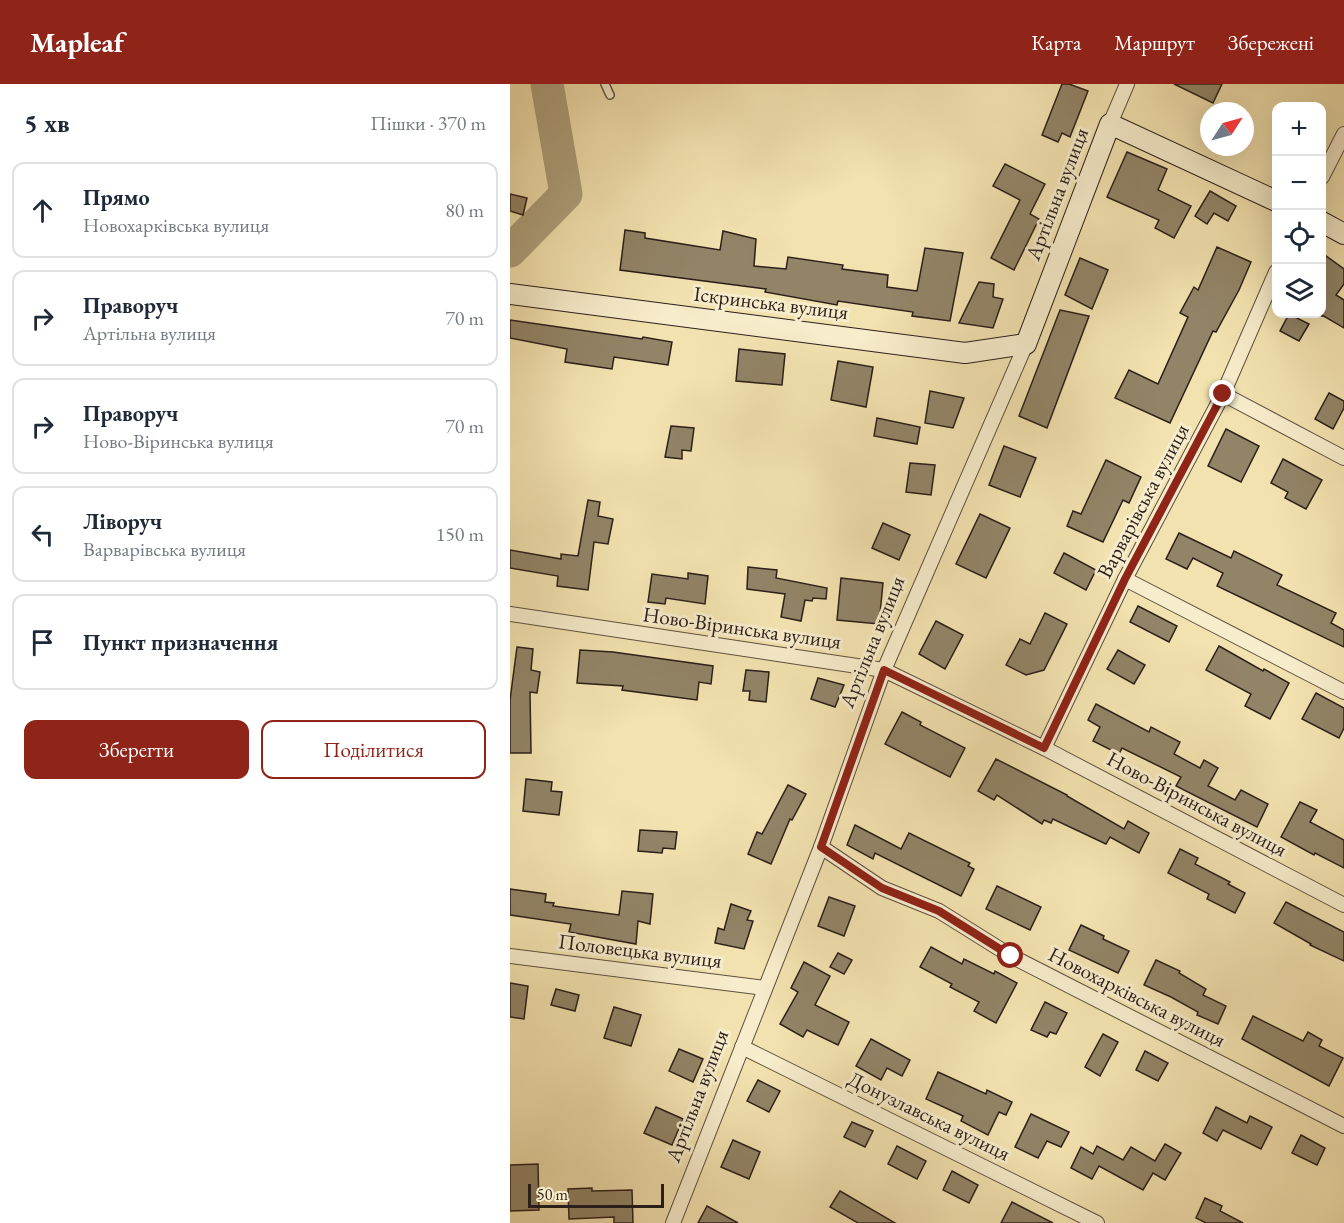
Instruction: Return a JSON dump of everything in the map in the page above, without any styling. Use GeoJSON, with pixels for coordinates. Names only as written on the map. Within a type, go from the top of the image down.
{"type":"FeatureCollection","features":[{"type":"Feature","properties":{"kind":"street","name":"Артільна вулиця"},"geometry":{"type":"LineString","coordinates":[[673,1223],[821,847],[884,670],[1026,344],[1127,84]]}},
{"type":"Feature","properties":{"kind":"street"},"geometry":{"type":"LineString","coordinates":[[1110,123],[1272,199]]}},
{"type":"Feature","properties":{"kind":"street"},"geometry":{"type":"LineString","coordinates":[[1326,169],[1344,134]]}},
{"type":"Feature","properties":{"kind":"street"},"geometry":{"type":"LineString","coordinates":[[1326,224],[1344,234]]}},
{"type":"Feature","properties":{"kind":"street","name":"Варварівська вулиця"},"geometry":{"type":"LineString","coordinates":[[1044,748],[1125,579],[1223,394],[1272,282]]}},
{"type":"Feature","properties":{"kind":"street","name":"Іскринська вулиця"},"geometry":{"type":"LineString","coordinates":[[510,294],[965,353],[1026,344]]}},
{"type":"Feature","properties":{"kind":"street"},"geometry":{"type":"LineString","coordinates":[[1223,394],[1344,458]]}},
{"type":"Feature","properties":{"kind":"street"},"geometry":{"type":"LineString","coordinates":[[1125,579],[1344,692]]}},
{"type":"Feature","properties":{"kind":"street","name":"Ново-Віринська вулиця"},"geometry":{"type":"LineString","coordinates":[[510,614],[884,670],[1044,748],[1344,905]]}},
{"type":"Feature","properties":{"kind":"street","name":"Новохарківська вулиця"},"geometry":{"type":"LineString","coordinates":[[821,847],[882,888],[939,911],[1011,956],[1344,1126]]}},
{"type":"Feature","properties":{"kind":"street","name":"Половецька вулиця"},"geometry":{"type":"LineString","coordinates":[[510,956],[765,988]]}},
{"type":"Feature","properties":{"kind":"street","name":"Донузлавська вулиця"},"geometry":{"type":"LineString","coordinates":[[742,1047],[1097,1223]]}},
{"type":"Feature","properties":{"kind":"lane"},"geometry":{"type":"LineString","coordinates":[[605,84],[610,95]]}},
{"type":"Feature","properties":{"kind":"building"},"geometry":{"type":"Polygon","coordinates":[[[1062,84],[1069,84],[1088,91],[1070,137],[1062,133],[1058,142],[1042,135],[1062,84]]]}},
{"type":"Feature","properties":{"kind":"building"},"geometry":{"type":"Polygon","coordinates":[[[1174,84],[1222,84],[1213,102],[1174,84]]]}},
{"type":"Feature","properties":{"kind":"building"},"geometry":{"type":"Polygon","coordinates":[[[1127,152],[1167,169],[1158,190],[1191,206],[1174,238],[1155,228],[1159,220],[1107,197],[1127,152]]]}},
{"type":"Feature","properties":{"kind":"building"},"geometry":{"type":"Polygon","coordinates":[[[1005,164],[1045,184],[1030,214],[1039,219],[1014,270],[991,258],[1020,200],[993,186],[1005,164]]]}},
{"type":"Feature","properties":{"kind":"building"},"geometry":{"type":"Polygon","coordinates":[[[1210,191],[1236,206],[1228,221],[1214,213],[1207,224],[1195,216],[1210,191]]]}},
{"type":"Feature","properties":{"kind":"building"},"geometry":{"type":"Polygon","coordinates":[[[510,194],[527,198],[523,215],[510,211],[510,194]]]}},
{"type":"Feature","properties":{"kind":"building"},"geometry":{"type":"Polygon","coordinates":[[[625,230],[645,233],[645,238],[720,250],[723,231],[756,239],[754,266],[786,269],[788,257],[843,265],[842,269],[888,275],[887,287],[917,291],[925,248],[963,253],[950,321],[912,316],[913,312],[838,301],[837,305],[765,292],[766,289],[620,270],[625,230]]]}},
{"type":"Feature","properties":{"kind":"building"},"geometry":{"type":"Polygon","coordinates":[[[1217,247],[1251,262],[1216,332],[1213,331],[1170,423],[1115,398],[1129,370],[1158,384],[1188,317],[1180,313],[1194,287],[1198,290],[1217,247]]]}},
{"type":"Feature","properties":{"kind":"building"},"geometry":{"type":"Polygon","coordinates":[[[1326,256],[1344,269],[1344,284],[1336,295],[1344,300],[1344,328],[1326,317],[1326,256]]]}},
{"type":"Feature","properties":{"kind":"building"},"geometry":{"type":"Polygon","coordinates":[[[1080,258],[1108,270],[1092,309],[1065,295],[1080,258]]]}},
{"type":"Feature","properties":{"kind":"building"},"geometry":{"type":"Polygon","coordinates":[[[979,282],[994,284],[993,297],[1003,299],[993,328],[959,323],[979,282]]]}},
{"type":"Feature","properties":{"kind":"building"},"geometry":{"type":"Polygon","coordinates":[[[1060,310],[1089,316],[1047,428],[1019,416],[1060,310]]]}},
{"type":"Feature","properties":{"kind":"building"},"geometry":{"type":"Polygon","coordinates":[[[1287,318],[1297,318],[1309,324],[1299,341],[1280,331],[1287,318]]]}},
{"type":"Feature","properties":{"kind":"building"},"geometry":{"type":"Polygon","coordinates":[[[510,320],[672,342],[668,365],[614,357],[612,369],[565,362],[567,349],[510,338],[510,320]]]}},
{"type":"Feature","properties":{"kind":"building"},"geometry":{"type":"Polygon","coordinates":[[[739,349],[785,354],[782,385],[736,381],[739,349]]]}},
{"type":"Feature","properties":{"kind":"building"},"geometry":{"type":"Polygon","coordinates":[[[838,361],[873,367],[866,407],[831,400],[838,361]]]}},
{"type":"Feature","properties":{"kind":"building"},"geometry":{"type":"Polygon","coordinates":[[[930,391],[964,398],[953,428],[925,423],[930,391]]]}},
{"type":"Feature","properties":{"kind":"building"},"geometry":{"type":"Polygon","coordinates":[[[1329,393],[1344,401],[1344,408],[1333,429],[1315,419],[1329,393]]]}},
{"type":"Feature","properties":{"kind":"building"},"geometry":{"type":"Polygon","coordinates":[[[877,418],[920,427],[917,444],[874,436],[877,418]]]}},
{"type":"Feature","properties":{"kind":"building"},"geometry":{"type":"Polygon","coordinates":[[[671,426],[694,428],[691,451],[682,450],[682,459],[665,457],[671,426]]]}},
{"type":"Feature","properties":{"kind":"building"},"geometry":{"type":"Polygon","coordinates":[[[1226,429],[1259,446],[1241,482],[1208,466],[1226,429]]]}},
{"type":"Feature","properties":{"kind":"building"},"geometry":{"type":"Polygon","coordinates":[[[1004,446],[1036,458],[1020,497],[989,485],[1004,446]]]}},
{"type":"Feature","properties":{"kind":"building"},"geometry":{"type":"Polygon","coordinates":[[[1283,459],[1322,480],[1306,509],[1285,498],[1288,492],[1271,483],[1283,459]]]}},
{"type":"Feature","properties":{"kind":"building"},"geometry":{"type":"Polygon","coordinates":[[[1106,460],[1141,477],[1129,503],[1123,500],[1103,542],[1067,526],[1073,511],[1081,514],[1106,460]]]}},
{"type":"Feature","properties":{"kind":"building"},"geometry":{"type":"Polygon","coordinates":[[[910,463],[935,465],[931,495],[906,492],[910,463]]]}},
{"type":"Feature","properties":{"kind":"building"},"geometry":{"type":"Polygon","coordinates":[[[588,500],[600,502],[598,516],[613,519],[608,544],[594,542],[588,590],[557,586],[558,576],[510,568],[510,550],[561,559],[561,554],[578,556],[588,500]]]}},
{"type":"Feature","properties":{"kind":"building"},"geometry":{"type":"Polygon","coordinates":[[[980,514],[1010,528],[986,578],[956,564],[980,514]]]}},
{"type":"Feature","properties":{"kind":"building"},"geometry":{"type":"Polygon","coordinates":[[[883,523],[910,535],[899,560],[872,548],[883,523]]]}},
{"type":"Feature","properties":{"kind":"building"},"geometry":{"type":"Polygon","coordinates":[[[1179,533],[1231,558],[1234,551],[1282,575],[1277,585],[1336,613],[1331,623],[1344,630],[1344,647],[1217,586],[1223,573],[1193,558],[1187,569],[1166,559],[1179,533]]]}},
{"type":"Feature","properties":{"kind":"building"},"geometry":{"type":"Polygon","coordinates":[[[1064,553],[1096,570],[1086,590],[1054,573],[1064,553]]]}},
{"type":"Feature","properties":{"kind":"building"},"geometry":{"type":"Polygon","coordinates":[[[748,567],[777,570],[776,578],[827,588],[826,599],[805,600],[801,621],[781,617],[785,594],[747,589],[748,567]]]}},
{"type":"Feature","properties":{"kind":"building"},"geometry":{"type":"Polygon","coordinates":[[[688,573],[708,576],[705,604],[666,598],[665,604],[648,602],[652,574],[688,579],[688,573]]]}},
{"type":"Feature","properties":{"kind":"building"},"geometry":{"type":"Polygon","coordinates":[[[841,578],[883,583],[879,624],[837,620],[841,578]]]}},
{"type":"Feature","properties":{"kind":"building"},"geometry":{"type":"Polygon","coordinates":[[[1138,606],[1177,626],[1169,642],[1130,622],[1138,606]]]}},
{"type":"Feature","properties":{"kind":"building"},"geometry":{"type":"Polygon","coordinates":[[[1045,613],[1067,624],[1044,670],[1026,675],[1006,665],[1020,639],[1030,644],[1045,613]]]}},
{"type":"Feature","properties":{"kind":"building"},"geometry":{"type":"Polygon","coordinates":[[[936,621],[963,635],[945,669],[919,654],[936,621]]]}},
{"type":"Feature","properties":{"kind":"building"},"geometry":{"type":"Polygon","coordinates":[[[1219,646],[1289,683],[1270,719],[1245,706],[1251,694],[1206,670],[1219,646]]]}},
{"type":"Feature","properties":{"kind":"building"},"geometry":{"type":"Polygon","coordinates":[[[517,647],[533,649],[531,670],[540,672],[537,693],[530,692],[531,753],[510,753],[510,700],[517,647]]]}},
{"type":"Feature","properties":{"kind":"building"},"geometry":{"type":"Polygon","coordinates":[[[580,650],[613,652],[713,666],[711,684],[699,682],[697,700],[622,690],[623,686],[577,683],[580,650]]]}},
{"type":"Feature","properties":{"kind":"building"},"geometry":{"type":"Polygon","coordinates":[[[1118,650],[1145,665],[1134,684],[1107,669],[1118,650]]]}},
{"type":"Feature","properties":{"kind":"building"},"geometry":{"type":"Polygon","coordinates":[[[746,670],[769,672],[766,702],[749,700],[750,691],[743,691],[746,670]]]}},
{"type":"Feature","properties":{"kind":"building"},"geometry":{"type":"Polygon","coordinates":[[[818,678],[844,685],[835,707],[811,699],[818,678]]]}},
{"type":"Feature","properties":{"kind":"building"},"geometry":{"type":"Polygon","coordinates":[[[1316,693],[1344,708],[1344,728],[1339,738],[1302,719],[1316,693]]]}},
{"type":"Feature","properties":{"kind":"building"},"geometry":{"type":"Polygon","coordinates":[[[1096,704],[1149,732],[1151,727],[1180,742],[1174,754],[1200,768],[1204,760],[1218,768],[1208,786],[1235,800],[1241,790],[1268,804],[1257,827],[1176,786],[1181,777],[1122,748],[1119,754],[1093,741],[1100,727],[1088,720],[1096,704]]]}},
{"type":"Feature","properties":{"kind":"building"},"geometry":{"type":"Polygon","coordinates":[[[902,712],[921,722],[920,725],[965,748],[950,777],[885,744],[902,712]]]}},
{"type":"Feature","properties":{"kind":"building"},"geometry":{"type":"Polygon","coordinates":[[[996,759],[1067,795],[1124,829],[1128,821],[1149,833],[1139,853],[1110,837],[1106,844],[1053,819],[1051,823],[1044,820],[1042,824],[997,795],[994,800],[978,791],[996,759]]]}},
{"type":"Feature","properties":{"kind":"building"},"geometry":{"type":"Polygon","coordinates":[[[526,779],[552,782],[551,791],[562,792],[559,815],[523,811],[526,779]]]}},
{"type":"Feature","properties":{"kind":"building"},"geometry":{"type":"Polygon","coordinates":[[[788,785],[806,794],[792,820],[790,819],[771,864],[748,854],[757,832],[762,834],[788,785]]]}},
{"type":"Feature","properties":{"kind":"building"},"geometry":{"type":"Polygon","coordinates":[[[1300,802],[1317,810],[1310,822],[1344,840],[1344,868],[1281,837],[1300,802]]]}},
{"type":"Feature","properties":{"kind":"building"},"geometry":{"type":"Polygon","coordinates":[[[855,825],[901,849],[909,833],[970,863],[968,866],[974,869],[961,896],[875,853],[873,859],[847,845],[855,825]]]}},
{"type":"Feature","properties":{"kind":"building"},"geometry":{"type":"Polygon","coordinates":[[[640,830],[677,832],[675,849],[663,848],[662,853],[638,851],[640,830]]]}},
{"type":"Feature","properties":{"kind":"building"},"geometry":{"type":"Polygon","coordinates":[[[1180,849],[1198,858],[1195,864],[1230,882],[1228,884],[1245,893],[1235,913],[1207,899],[1209,894],[1168,873],[1180,849]]]}},
{"type":"Feature","properties":{"kind":"building"},"geometry":{"type":"Polygon","coordinates":[[[997,886],[1041,907],[1030,930],[986,909],[997,886]]]}},
{"type":"Feature","properties":{"kind":"building"},"geometry":{"type":"Polygon","coordinates":[[[510,889],[546,894],[545,902],[554,903],[553,906],[619,915],[622,891],[653,894],[650,924],[638,921],[636,944],[569,932],[571,924],[510,915],[510,889]]]}},
{"type":"Feature","properties":{"kind":"building"},"geometry":{"type":"Polygon","coordinates":[[[829,897],[855,906],[844,936],[818,926],[829,897]]]}},
{"type":"Feature","properties":{"kind":"building"},"geometry":{"type":"Polygon","coordinates":[[[1286,902],[1344,932],[1344,961],[1310,945],[1274,923],[1286,902]]]}},
{"type":"Feature","properties":{"kind":"building"},"geometry":{"type":"Polygon","coordinates":[[[731,904],[751,911],[747,920],[753,921],[744,949],[715,943],[718,928],[724,930],[731,904]]]}},
{"type":"Feature","properties":{"kind":"building"},"geometry":{"type":"Polygon","coordinates":[[[1081,925],[1104,936],[1103,939],[1129,951],[1118,973],[1069,950],[1081,925]]]}},
{"type":"Feature","properties":{"kind":"building"},"geometry":{"type":"Polygon","coordinates":[[[931,947],[962,964],[964,959],[994,974],[995,971],[1017,983],[996,1023],[974,1011],[979,1002],[950,987],[952,984],[920,967],[931,947]]]}},
{"type":"Feature","properties":{"kind":"building"},"geometry":{"type":"Polygon","coordinates":[[[838,953],[852,960],[844,974],[830,967],[838,953]]]}},
{"type":"Feature","properties":{"kind":"building"},"geometry":{"type":"Polygon","coordinates":[[[1156,960],[1180,971],[1179,973],[1206,989],[1203,995],[1226,1006],[1218,1024],[1197,1015],[1198,1012],[1171,997],[1144,985],[1156,960]]]}},
{"type":"Feature","properties":{"kind":"building"},"geometry":{"type":"Polygon","coordinates":[[[804,962],[830,976],[815,1005],[849,1022],[838,1045],[807,1030],[803,1037],[780,1024],[798,992],[791,988],[804,962]]]}},
{"type":"Feature","properties":{"kind":"building"},"geometry":{"type":"Polygon","coordinates":[[[510,983],[528,986],[524,1019],[510,1017],[510,983]]]}},
{"type":"Feature","properties":{"kind":"building"},"geometry":{"type":"Polygon","coordinates":[[[556,989],[579,995],[575,1011],[551,1005],[556,989]]]}},
{"type":"Feature","properties":{"kind":"building"},"geometry":{"type":"Polygon","coordinates":[[[1045,1002],[1067,1013],[1056,1034],[1050,1032],[1047,1037],[1031,1030],[1045,1002]]]}},
{"type":"Feature","properties":{"kind":"building"},"geometry":{"type":"Polygon","coordinates":[[[614,1007],[641,1015],[631,1046],[604,1038],[614,1007]]]}},
{"type":"Feature","properties":{"kind":"building"},"geometry":{"type":"Polygon","coordinates":[[[1253,1016],[1303,1041],[1308,1032],[1322,1040],[1319,1046],[1343,1058],[1329,1086],[1242,1039],[1253,1016]]]}},
{"type":"Feature","properties":{"kind":"building"},"geometry":{"type":"Polygon","coordinates":[[[1103,1034],[1118,1042],[1100,1076],[1085,1067],[1103,1034]]]}},
{"type":"Feature","properties":{"kind":"building"},"geometry":{"type":"Polygon","coordinates":[[[871,1039],[910,1060],[902,1076],[887,1068],[881,1080],[856,1066],[871,1039]]]}},
{"type":"Feature","properties":{"kind":"building"},"geometry":{"type":"Polygon","coordinates":[[[679,1049],[703,1059],[693,1082],[669,1071],[679,1049]]]}},
{"type":"Feature","properties":{"kind":"building"},"geometry":{"type":"Polygon","coordinates":[[[1145,1051],[1168,1063],[1158,1081],[1136,1070],[1145,1051]]]}},
{"type":"Feature","properties":{"kind":"building"},"geometry":{"type":"Polygon","coordinates":[[[938,1072],[986,1094],[987,1090],[1012,1102],[1006,1115],[999,1112],[988,1135],[961,1121],[963,1116],[926,1099],[938,1072]]]}},
{"type":"Feature","properties":{"kind":"building"},"geometry":{"type":"Polygon","coordinates":[[[758,1080],[780,1091],[769,1112],[747,1101],[758,1080]]]}},
{"type":"Feature","properties":{"kind":"building"},"geometry":{"type":"Polygon","coordinates":[[[656,1107],[683,1119],[672,1145],[644,1133],[656,1107]]]}},
{"type":"Feature","properties":{"kind":"building"},"geometry":{"type":"Polygon","coordinates":[[[1216,1107],[1247,1123],[1250,1116],[1272,1127],[1261,1149],[1223,1130],[1217,1141],[1203,1133],[1216,1107]]]}},
{"type":"Feature","properties":{"kind":"building"},"geometry":{"type":"Polygon","coordinates":[[[1031,1114],[1069,1132],[1061,1147],[1047,1141],[1038,1158],[1015,1147],[1031,1114]]]}},
{"type":"Feature","properties":{"kind":"building"},"geometry":{"type":"Polygon","coordinates":[[[852,1122],[873,1131],[865,1147],[844,1137],[852,1122]]]}},
{"type":"Feature","properties":{"kind":"building"},"geometry":{"type":"Polygon","coordinates":[[[1301,1135],[1325,1148],[1317,1165],[1292,1153],[1301,1135]]]}},
{"type":"Feature","properties":{"kind":"building"},"geometry":{"type":"Polygon","coordinates":[[[733,1140],[760,1152],[749,1179],[721,1167],[733,1140]]]}},
{"type":"Feature","properties":{"kind":"building"},"geometry":{"type":"Polygon","coordinates":[[[1165,1144],[1181,1153],[1165,1180],[1153,1173],[1143,1190],[1099,1166],[1092,1179],[1071,1168],[1081,1147],[1093,1154],[1097,1146],[1123,1160],[1131,1147],[1155,1161],[1165,1144]]]}},
{"type":"Feature","properties":{"kind":"building"},"geometry":{"type":"Polygon","coordinates":[[[897,1146],[926,1161],[917,1179],[888,1164],[897,1146]]]}},
{"type":"Feature","properties":{"kind":"building"},"geometry":{"type":"Polygon","coordinates":[[[538,1164],[539,1210],[510,1211],[510,1165],[538,1164]]]}},
{"type":"Feature","properties":{"kind":"building"},"geometry":{"type":"Polygon","coordinates":[[[952,1171],[978,1185],[969,1203],[943,1190],[952,1171]]]}},
{"type":"Feature","properties":{"kind":"building"},"geometry":{"type":"Polygon","coordinates":[[[592,1188],[592,1191],[632,1190],[633,1223],[614,1223],[614,1217],[569,1219],[568,1189],[592,1188]]]}},
{"type":"Feature","properties":{"kind":"building"},"geometry":{"type":"Polygon","coordinates":[[[840,1191],[895,1223],[858,1223],[830,1207],[840,1191]]]}},
{"type":"Feature","properties":{"kind":"building"},"geometry":{"type":"Polygon","coordinates":[[[1205,1198],[1222,1206],[1220,1211],[1243,1223],[1206,1223],[1196,1218],[1205,1198]]]}},
{"type":"Feature","properties":{"kind":"building"},"geometry":{"type":"Polygon","coordinates":[[[1012,1202],[1053,1223],[1001,1223],[1012,1202]]]}},
{"type":"Feature","properties":{"kind":"building"},"geometry":{"type":"Polygon","coordinates":[[[707,1206],[738,1223],[698,1223],[707,1206]]]}},
{"type":"Feature","properties":{"kind":"waterway"},"geometry":{"type":"LineString","coordinates":[[510,251],[566,194],[547,84]]}},
{"type":"Feature","properties":{"kind":"route"},"geometry":{"type":"LineString","coordinates":[[1011,956],[939,911],[882,888],[821,847],[884,670],[1044,748],[1125,579],[1223,394]]}}]}
